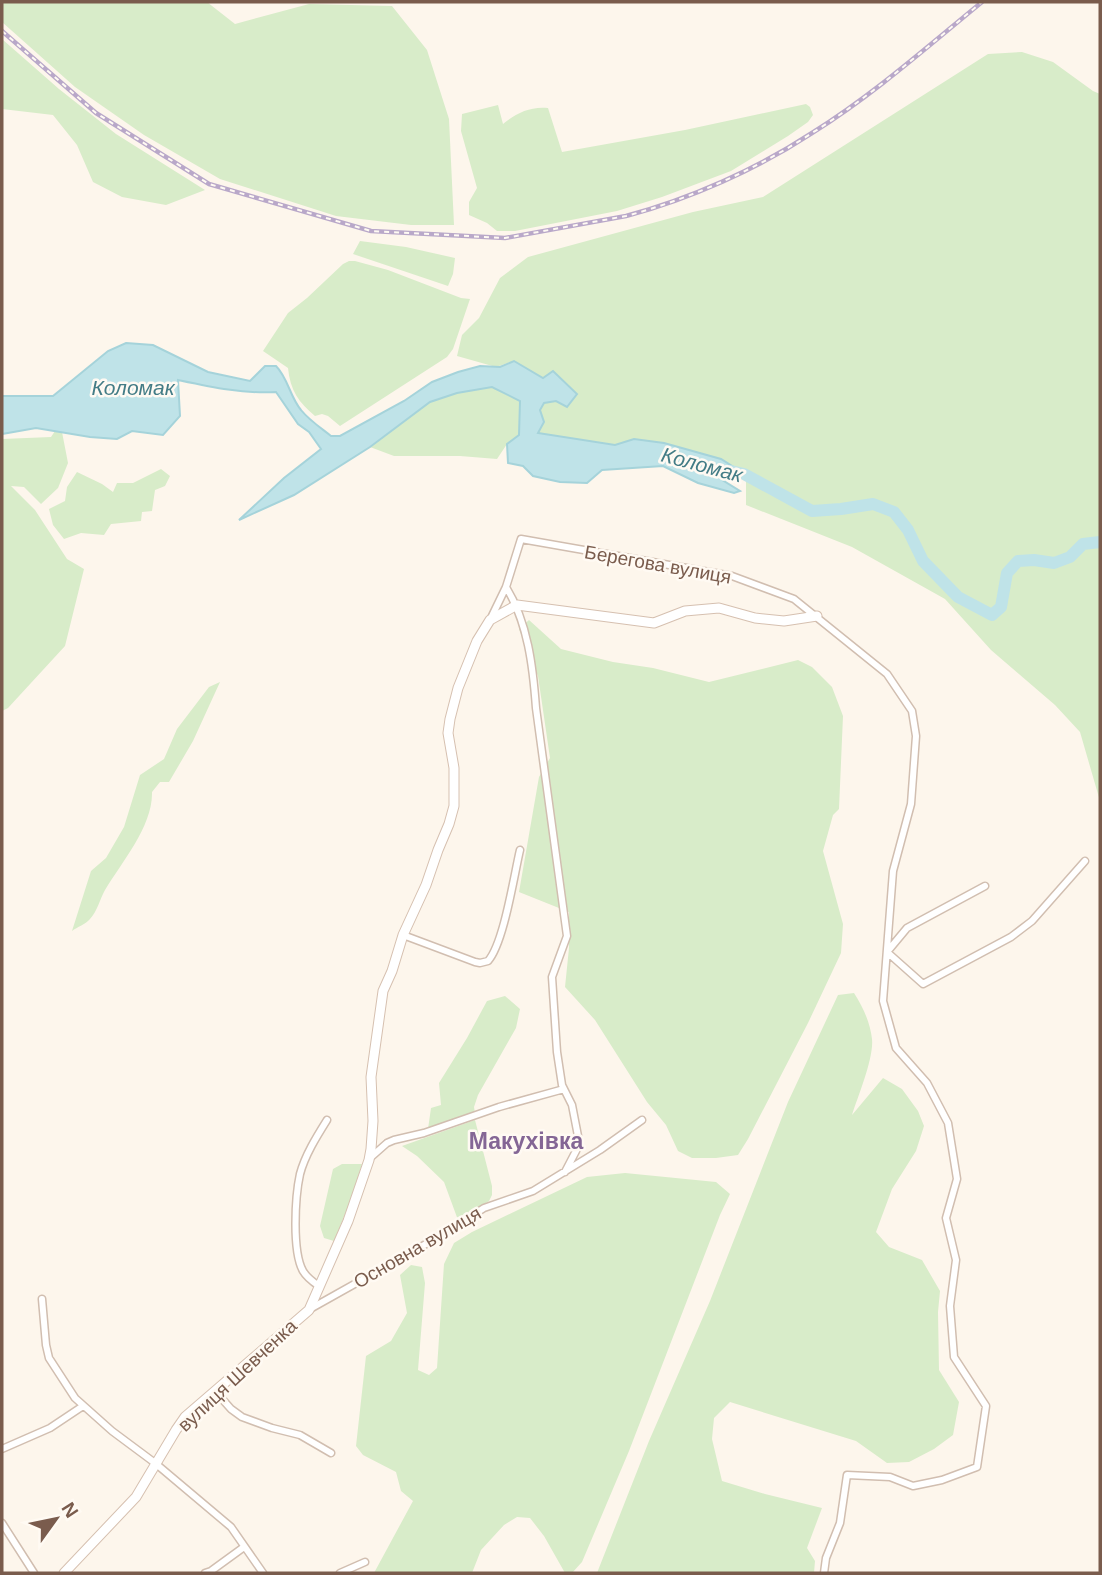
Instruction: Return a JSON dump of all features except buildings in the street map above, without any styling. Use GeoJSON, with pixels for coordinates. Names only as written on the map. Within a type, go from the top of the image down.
{"type":"FeatureCollection","features":[{"type":"Feature","properties":{"kind":"street","name":"Берегова вулиця"},"geometry":{"type":"LineString","coordinates":[[506,587],[521,539],[732,576],[794,599],[817,616],[887,674],[912,711],[916,736],[911,804],[893,872],[883,1001],[896,1048],[927,1083],[948,1123],[957,1179],[946,1218],[957,1260],[950,1306],[954,1357],[986,1406],[977,1467],[942,1480],[913,1486],[890,1477],[847,1475],[840,1523],[826,1558],[824,1573]]}},
{"type":"Feature","properties":{"kind":"street"},"geometry":{"type":"LineString","coordinates":[[506,587],[517,605],[533,672],[567,936],[552,977],[557,1052],[564,1089],[572,1105],[578,1136],[577,1149],[565,1171]]}},
{"type":"Feature","properties":{"kind":"street"},"geometry":{"type":"LineString","coordinates":[[309,1310],[348,1221],[369,1159],[373,1121],[371,1077],[383,991],[426,885],[454,806],[454,768],[448,733],[458,688],[477,640],[506,587]]}},
{"type":"Feature","properties":{"kind":"street"},"geometry":{"type":"LineString","coordinates":[[490,620],[517,605],[654,623],[685,611],[719,608],[755,618],[784,621],[817,616]]}},
{"type":"Feature","properties":{"kind":"street"},"geometry":{"type":"LineString","coordinates":[[404,935],[480,963],[488,961],[495,950],[504,921],[520,849]]}},
{"type":"Feature","properties":{"kind":"street"},"geometry":{"type":"LineString","coordinates":[[985,886],[907,928],[887,952],[923,984],[1011,937],[1032,922],[1085,861]]}},
{"type":"Feature","properties":{"kind":"street"},"geometry":{"type":"LineString","coordinates":[[369,1159],[382,1146],[394,1140],[564,1089]]}},
{"type":"Feature","properties":{"kind":"street"},"geometry":{"type":"LineString","coordinates":[[319,1286],[306,1276],[299,1261],[296,1208],[300,1174],[327,1120]]}},
{"type":"Feature","properties":{"kind":"street","name":"Основна вулиця"},"geometry":{"type":"LineString","coordinates":[[309,1310],[442,1235],[484,1208],[533,1191],[642,1120]]}},
{"type":"Feature","properties":{"kind":"street"},"geometry":{"type":"LineString","coordinates":[[43,1299],[49,1358],[83,1406],[232,1528],[263,1573]]}},
{"type":"Feature","properties":{"kind":"street","name":"вулиця Шевченка"},"geometry":{"type":"LineString","coordinates":[[64,1573],[136,1497],[185,1418],[309,1310]]}},
{"type":"Feature","properties":{"kind":"street"},"geometry":{"type":"LineString","coordinates":[[215,1391],[230,1409],[242,1417],[300,1435],[331,1453]]}},
{"type":"Feature","properties":{"kind":"street"},"geometry":{"type":"LineString","coordinates":[[2,1449],[50,1428],[83,1406]]}},
{"type":"Feature","properties":{"kind":"street"},"geometry":{"type":"LineString","coordinates":[[2,1523],[34,1573]]}},
{"type":"Feature","properties":{"kind":"street"},"geometry":{"type":"LineString","coordinates":[[205,1573],[244,1547]]}},
{"type":"Feature","properties":{"kind":"street"},"geometry":{"type":"LineString","coordinates":[[340,1573],[365,1562]]}},
{"type":"Feature","properties":{"kind":"green space"},"geometry":{"type":"Polygon","coordinates":[[[2,2],[207,2],[235,24],[309,4],[392,6],[427,50],[449,119],[454,225],[411,225],[336,216],[220,179],[144,135],[75,87],[2,22],[2,2]]]}},
{"type":"Feature","properties":{"kind":"green space"},"geometry":{"type":"Polygon","coordinates":[[[2,39],[116,134],[205,190],[166,205],[122,197],[93,182],[77,145],[53,115],[2,109],[2,39]]]}},
{"type":"Feature","properties":{"kind":"green space"},"geometry":{"type":"Polygon","coordinates":[[[1022,52],[1053,62],[1100,94],[1100,801],[1080,732],[1055,705],[991,650],[945,599],[852,547],[746,505],[746,475],[724,461],[634,439],[615,445],[537,433],[540,409],[544,403],[577,394],[553,371],[543,378],[514,361],[496,367],[457,356],[462,335],[479,318],[500,278],[528,257],[693,212],[763,197],[988,54],[1022,52]]]}},
{"type":"Feature","properties":{"kind":"green space"},"geometry":{"type":"Polygon","coordinates":[[[806,104],[813,115],[808,122],[788,136],[731,171],[662,197],[617,211],[515,231],[497,231],[469,215],[469,202],[477,188],[461,131],[462,114],[498,105],[503,124],[524,111],[548,108],[562,152],[685,130],[806,104]]]}},
{"type":"Feature","properties":{"kind":"green space"},"geometry":{"type":"Polygon","coordinates":[[[360,241],[406,247],[455,258],[448,286],[353,254],[360,241]]]}},
{"type":"Feature","properties":{"kind":"green space"},"geometry":{"type":"Polygon","coordinates":[[[349,261],[388,270],[470,299],[453,349],[447,357],[340,426],[328,416],[315,416],[309,411],[293,389],[288,368],[263,351],[288,313],[349,261]]]}},
{"type":"Feature","properties":{"kind":"green space"},"geometry":{"type":"Polygon","coordinates":[[[492,387],[520,401],[519,436],[507,444],[497,459],[394,456],[370,447],[430,402],[457,393],[492,387]]]}},
{"type":"Feature","properties":{"kind":"green space"},"geometry":{"type":"Polygon","coordinates":[[[55,431],[62,432],[68,463],[58,488],[41,504],[24,487],[11,486],[35,510],[67,559],[84,569],[65,646],[8,708],[2,711],[2,439],[51,437],[55,431]]]}},
{"type":"Feature","properties":{"kind":"green space"},"geometry":{"type":"Polygon","coordinates":[[[161,469],[170,476],[165,486],[155,490],[152,511],[142,512],[141,521],[111,524],[104,535],[81,533],[64,539],[53,525],[49,509],[65,501],[67,487],[77,472],[113,492],[117,483],[133,483],[161,469]]]}},
{"type":"Feature","properties":{"kind":"green space"},"geometry":{"type":"Polygon","coordinates":[[[529,620],[561,649],[613,662],[653,668],[709,682],[798,660],[812,667],[832,687],[843,716],[839,809],[833,815],[823,851],[843,924],[841,953],[808,1023],[738,1155],[692,1158],[678,1151],[666,1125],[647,1102],[595,1020],[565,987],[569,912],[519,892],[539,777],[550,758],[538,676],[519,629],[529,620]]]}},
{"type":"Feature","properties":{"kind":"green space"},"geometry":{"type":"Polygon","coordinates":[[[220,682],[193,741],[169,782],[160,782],[152,792],[151,805],[142,831],[105,890],[95,913],[72,931],[91,871],[106,858],[124,827],[140,775],[164,759],[177,729],[209,687],[220,682]]]}},
{"type":"Feature","properties":{"kind":"green space"},"geometry":{"type":"Polygon","coordinates":[[[854,993],[868,1021],[872,1047],[852,1115],[883,1078],[902,1089],[918,1111],[924,1126],[916,1151],[892,1189],[876,1232],[889,1247],[922,1260],[940,1291],[939,1370],[959,1402],[953,1435],[909,1462],[887,1463],[856,1441],[730,1402],[714,1418],[712,1439],[722,1481],[822,1508],[807,1548],[815,1561],[814,1573],[597,1573],[649,1441],[710,1301],[788,1102],[838,995],[854,993]]]}},
{"type":"Feature","properties":{"kind":"green space"},"geometry":{"type":"Polygon","coordinates":[[[505,996],[520,1009],[516,1028],[478,1095],[475,1113],[428,1129],[431,1108],[441,1105],[439,1083],[487,1001],[505,996]]]}},
{"type":"Feature","properties":{"kind":"green space"},"geometry":{"type":"Polygon","coordinates":[[[475,1120],[492,1195],[489,1201],[458,1220],[444,1182],[417,1156],[402,1146],[475,1120]]]}},
{"type":"Feature","properties":{"kind":"green space"},"geometry":{"type":"Polygon","coordinates":[[[342,1164],[362,1164],[334,1241],[324,1238],[320,1226],[333,1169],[342,1164]]]}},
{"type":"Feature","properties":{"kind":"green space"},"geometry":{"type":"Polygon","coordinates":[[[625,1173],[716,1182],[730,1194],[629,1451],[582,1562],[572,1573],[565,1573],[544,1536],[530,1518],[517,1517],[504,1525],[481,1550],[472,1573],[374,1573],[413,1501],[401,1491],[396,1472],[363,1455],[356,1446],[366,1356],[391,1341],[407,1313],[400,1275],[411,1265],[422,1267],[425,1283],[418,1370],[429,1375],[437,1368],[444,1264],[454,1243],[587,1177],[625,1173]]]}},
{"type":"Feature","properties":{"kind":"water","name":"Коломак"},"geometry":{"type":"Polygon","coordinates":[[[126,343],[153,345],[208,372],[250,381],[265,366],[276,366],[301,410],[331,436],[340,436],[404,401],[432,382],[480,366],[500,367],[514,361],[543,378],[553,371],[577,394],[567,407],[556,401],[544,403],[540,410],[544,422],[538,433],[615,445],[634,439],[664,443],[721,459],[746,475],[724,481],[740,491],[734,493],[698,483],[663,466],[602,470],[587,483],[560,482],[533,476],[523,466],[508,463],[507,444],[519,435],[520,401],[492,387],[457,393],[430,402],[370,447],[294,495],[239,520],[284,478],[321,449],[309,432],[298,424],[276,392],[239,391],[178,380],[180,416],[163,435],[132,431],[117,439],[36,428],[2,434],[2,396],[53,396],[108,351],[126,343]]]}},
{"type":"Feature","properties":{"kind":"waterway","name":"Коломак"},"geometry":{"type":"LineString","coordinates":[[731,471],[744,474],[812,511],[873,504],[894,512],[908,530],[923,561],[958,597],[992,615],[1001,607],[1007,573],[1018,561],[1054,563],[1070,557],[1083,544],[1100,542]]}},
{"type":"Feature","properties":{"kind":"railway"},"geometry":{"type":"LineString","coordinates":[[2,31],[96,113],[209,184],[371,231],[505,238],[626,216],[674,201],[746,171],[791,146],[857,103],[982,2]]}},
{"type":"Feature","properties":{"kind":"district","name":"Макухівка"},"geometry":{"type":"Point","coordinates":[526,1141]}}]}
